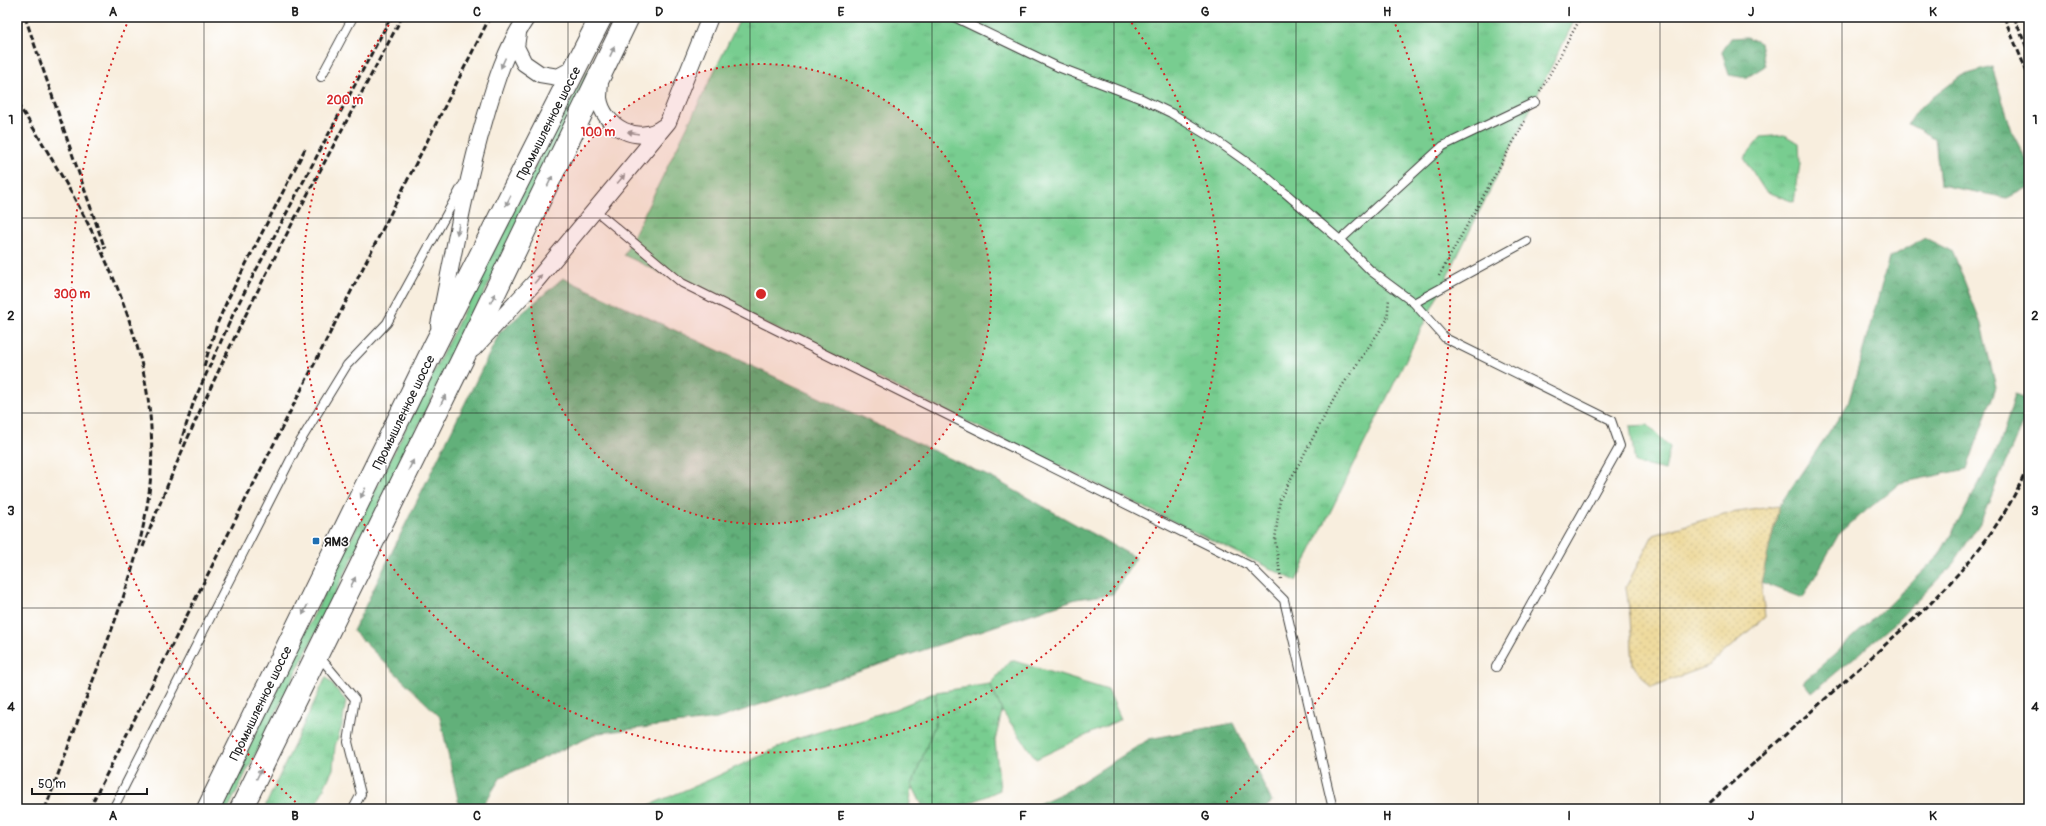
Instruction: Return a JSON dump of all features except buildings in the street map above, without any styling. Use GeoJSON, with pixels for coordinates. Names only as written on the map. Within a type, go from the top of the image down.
{"type":"FeatureCollection","features":[{"type":"Feature","properties":{"kind":"main road","name":"Промышленное шоссе"},"geometry":{"type":"LineString","coordinates":[[208,809],[434,347],[601,17]]}},
{"type":"Feature","properties":{"kind":"main road","name":"Промышленное шоссе"},"geometry":{"type":"LineString","coordinates":[[241,809],[463,358],[628,17]]}},
{"type":"Feature","properties":{"kind":"street"},"geometry":{"type":"LineString","coordinates":[[463,358],[536,281],[668,122],[710,17]]}},
{"type":"Feature","properties":{"kind":"street"},"geometry":{"type":"LineString","coordinates":[[523,22],[516,47],[524,63],[540,74],[558,77],[576,66]]}},
{"type":"Feature","properties":{"kind":"street"},"geometry":{"type":"LineString","coordinates":[[434,347],[469,173],[501,68],[523,22]]}},
{"type":"Feature","properties":{"kind":"street"},"geometry":{"type":"LineString","coordinates":[[600,76],[599,99],[608,119],[618,129],[631,134],[644,135],[657,132],[668,122]]}},
{"type":"Feature","properties":{"kind":"lane"},"geometry":{"type":"LineString","coordinates":[[321,77],[353,17]]}},
{"type":"Feature","properties":{"kind":"lane"},"geometry":{"type":"LineString","coordinates":[[954,17],[1058,67],[1171,113],[1217,141],[1262,173],[1340,240],[1390,286],[1414,303],[1445,338],[1611,420],[1620,446],[1496,667]]}},
{"type":"Feature","properties":{"kind":"lane"},"geometry":{"type":"LineString","coordinates":[[1340,240],[1443,146],[1535,102]]}},
{"type":"Feature","properties":{"kind":"lane"},"geometry":{"type":"LineString","coordinates":[[113,809],[298,444],[347,365],[388,323],[469,173]]}},
{"type":"Feature","properties":{"kind":"lane"},"geometry":{"type":"LineString","coordinates":[[595,210],[682,283],[1250,566],[1284,600],[1333,809]]}},
{"type":"Feature","properties":{"kind":"lane"},"geometry":{"type":"LineString","coordinates":[[1414,303],[1527,241]]}},
{"type":"Feature","properties":{"kind":"lane"},"geometry":{"type":"LineString","coordinates":[[318,654],[355,699],[348,742],[361,794],[353,809]]}},
{"type":"Feature","properties":{"kind":"path"},"geometry":{"type":"LineString","coordinates":[[1428,296],[1581,17]]}},
{"type":"Feature","properties":{"kind":"path"},"geometry":{"type":"LineString","coordinates":[[1284,600],[1275,540],[1280,499],[1336,395],[1386,320],[1390,286]]}},
{"type":"Feature","properties":{"kind":"green space"},"geometry":{"type":"Polygon","coordinates":[[[741,17],[1576,17],[1296,581],[624,255],[741,17]]]}},
{"type":"Feature","properties":{"kind":"green space"},"geometry":{"type":"Polygon","coordinates":[[[1747,37],[1760,43],[1765,66],[1746,78],[1729,75],[1722,52],[1731,38],[1747,37]]]}},
{"type":"Feature","properties":{"kind":"green space"},"geometry":{"type":"Polygon","coordinates":[[[593,62],[559,143],[228,809],[218,809],[549,138],[593,62]]]}},
{"type":"Feature","properties":{"kind":"green space"},"geometry":{"type":"Polygon","coordinates":[[[1992,67],[2013,134],[2029,165],[2029,187],[2007,198],[1940,185],[1935,138],[1908,124],[1920,107],[1961,76],[1992,67]]]}},
{"type":"Feature","properties":{"kind":"green space"},"geometry":{"type":"Polygon","coordinates":[[[1784,135],[1799,143],[1800,164],[1794,202],[1765,191],[1744,158],[1761,137],[1784,135]]]}},
{"type":"Feature","properties":{"kind":"green space"},"geometry":{"type":"Polygon","coordinates":[[[1925,238],[1953,252],[1981,324],[1996,387],[1967,469],[1900,483],[1840,532],[1803,598],[1761,582],[1779,506],[1848,404],[1889,258],[1925,238]]]}},
{"type":"Feature","properties":{"kind":"green space"},"geometry":{"type":"Polygon","coordinates":[[[563,278],[994,479],[1136,558],[1113,594],[1076,599],[717,719],[599,733],[501,777],[481,809],[460,809],[440,717],[353,631],[500,332],[563,278]]]}},
{"type":"Feature","properties":{"kind":"green space"},"geometry":{"type":"Polygon","coordinates":[[[2015,394],[2029,400],[2029,407],[1980,523],[1953,564],[1895,623],[1812,693],[1803,682],[1882,611],[1939,555],[1965,510],[2000,443],[2015,394]]]}},
{"type":"Feature","properties":{"kind":"green space"},"geometry":{"type":"Polygon","coordinates":[[[1648,425],[1670,447],[1665,470],[1635,463],[1630,426],[1648,425]]]}},
{"type":"Feature","properties":{"kind":"green space"},"geometry":{"type":"Polygon","coordinates":[[[1011,660],[1108,690],[1121,719],[1036,759],[1002,711],[990,684],[1011,660]]]}},
{"type":"Feature","properties":{"kind":"green space"},"geometry":{"type":"Polygon","coordinates":[[[326,677],[346,701],[342,726],[335,746],[333,769],[314,809],[264,809],[326,677]]]}},
{"type":"Feature","properties":{"kind":"green space"},"geometry":{"type":"Polygon","coordinates":[[[990,684],[1002,711],[995,741],[1000,790],[956,809],[924,809],[912,785],[935,724],[936,692],[990,684]]]}},
{"type":"Feature","properties":{"kind":"green space"},"geometry":{"type":"Polygon","coordinates":[[[936,692],[935,724],[912,785],[909,809],[640,809],[709,780],[796,739],[895,709],[936,692]]]}},
{"type":"Feature","properties":{"kind":"green space"},"geometry":{"type":"Polygon","coordinates":[[[1234,723],[1272,802],[1264,809],[1027,809],[1067,791],[1149,739],[1234,723]]]}},
{"type":"Feature","properties":{"kind":"sand"},"geometry":{"type":"Polygon","coordinates":[[[1779,506],[1761,582],[1765,617],[1708,666],[1651,687],[1633,665],[1630,616],[1626,587],[1653,535],[1724,514],[1779,506]]]}},
{"type":"Feature","properties":{"kind":"railway"},"geometry":{"type":"LineString","coordinates":[[25,17],[105,249]]}},
{"type":"Feature","properties":{"kind":"railway"},"geometry":{"type":"LineString","coordinates":[[180,444],[194,401],[236,308],[391,17]]}},
{"type":"Feature","properties":{"kind":"railway"},"geometry":{"type":"LineString","coordinates":[[143,547],[170,478],[231,344],[298,212],[402,17]]}},
{"type":"Feature","properties":{"kind":"railway"},"geometry":{"type":"LineString","coordinates":[[89,809],[490,17]]}},
{"type":"Feature","properties":{"kind":"railway"},"geometry":{"type":"LineString","coordinates":[[2004,17],[2029,77]]}},
{"type":"Feature","properties":{"kind":"railway"},"geometry":{"type":"LineString","coordinates":[[2014,17],[2029,53]]}},
{"type":"Feature","properties":{"kind":"railway"},"geometry":{"type":"LineString","coordinates":[[17,104],[38,135],[78,205],[116,283],[142,365],[149,407],[152,450],[149,493],[141,538],[135,560],[114,624],[45,809]]}},
{"type":"Feature","properties":{"kind":"railway"},"geometry":{"type":"LineString","coordinates":[[204,366],[217,324],[227,301],[306,147]]}},
{"type":"Feature","properties":{"kind":"railway"},"geometry":{"type":"LineString","coordinates":[[1703,809],[1943,591],[1986,540],[2010,504],[2029,463]]}},
{"type":"Feature","properties":{"kind":"place","name":"ЯМЗ"},"geometry":{"type":"Point","coordinates":[316,541]}}]}
